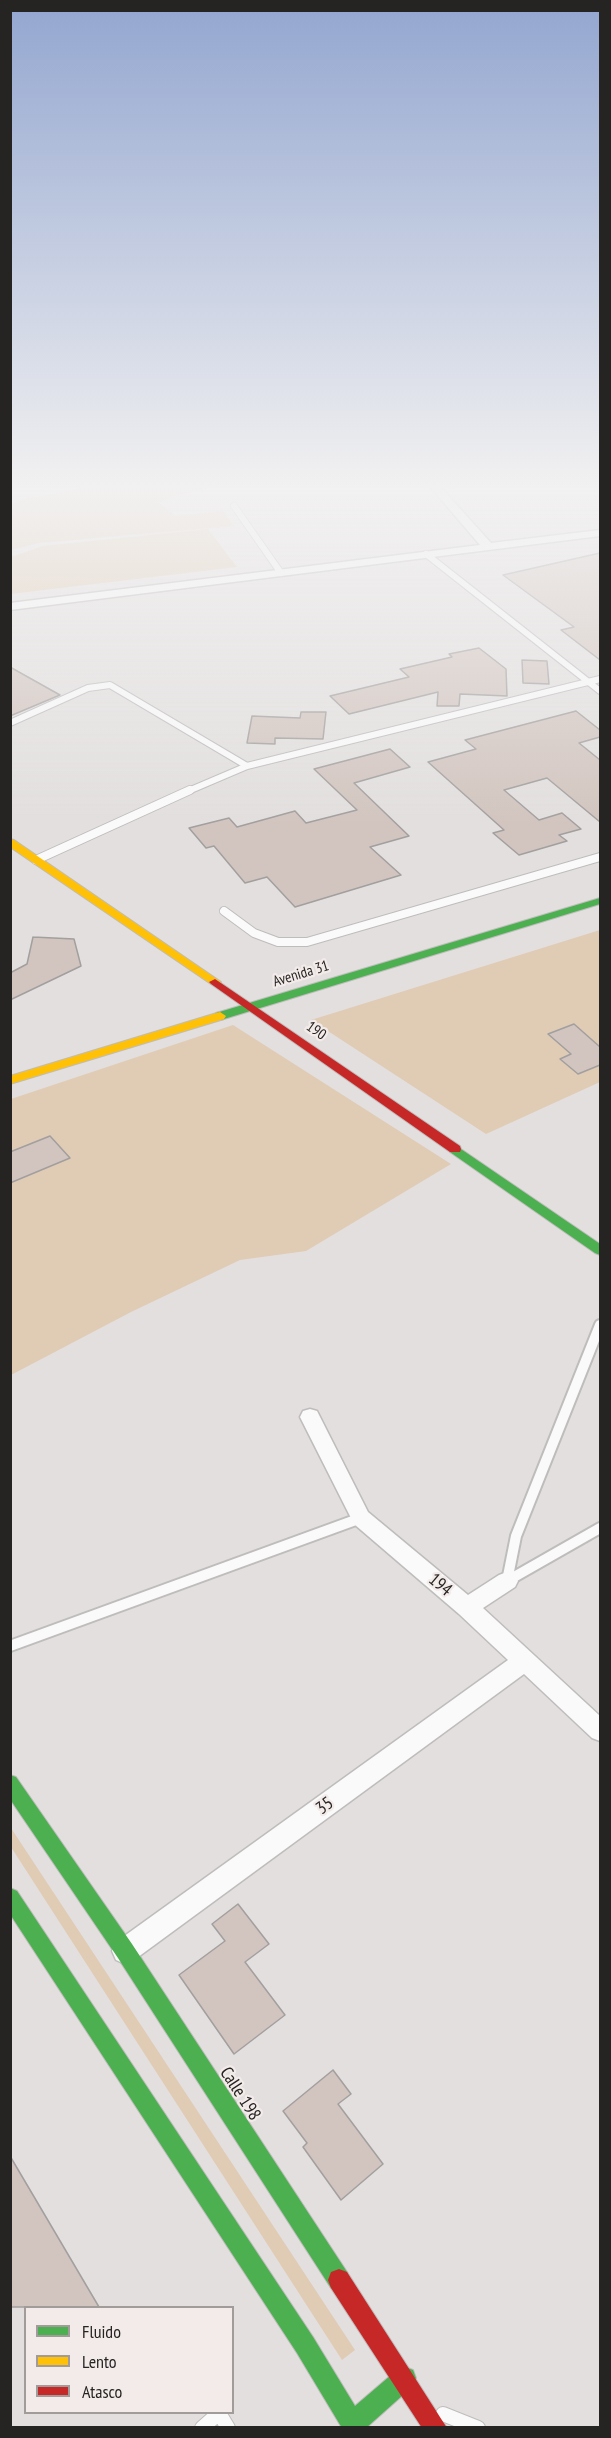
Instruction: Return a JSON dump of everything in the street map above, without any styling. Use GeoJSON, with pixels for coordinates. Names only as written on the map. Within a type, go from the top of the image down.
{"type":"FeatureCollection","features":[{"type":"Feature","properties":{"kind":"main road","name":"190"},"geometry":{"type":"LineString","coordinates":[[10,842],[251,1006],[600,1251]]}},
{"type":"Feature","properties":{"kind":"main road","name":"Avenida 31"},"geometry":{"type":"LineString","coordinates":[[10,1080],[600,900]]}},
{"type":"Feature","properties":{"kind":"main road","name":"Calle 198"},"geometry":{"type":"LineString","coordinates":[[10,1782],[125,1951],[436,2427]]}},
{"type":"Feature","properties":{"kind":"main road"},"geometry":{"type":"LineString","coordinates":[[10,1897],[305,2345],[353,2425],[405,2378]]}},
{"type":"Feature","properties":{"kind":"street"},"geometry":{"type":"LineString","coordinates":[[10,607],[92,597]]}},
{"type":"Feature","properties":{"kind":"street","name":"194"},"geometry":{"type":"LineString","coordinates":[[310,1418],[361,1518],[467,1607],[600,1731]]}},
{"type":"Feature","properties":{"kind":"street"},"geometry":{"type":"LineString","coordinates":[[467,1607],[507,1581]]}},
{"type":"Feature","properties":{"kind":"street","name":"35"},"geometry":{"type":"LineString","coordinates":[[125,1951],[524,1660]]}},
{"type":"Feature","properties":{"kind":"lane"},"geometry":{"type":"LineString","coordinates":[[479,597],[600,691]]}},
{"type":"Feature","properties":{"kind":"lane"},"geometry":{"type":"LineString","coordinates":[[36,860],[247,766],[600,679]]}},
{"type":"Feature","properties":{"kind":"lane"},"geometry":{"type":"LineString","coordinates":[[10,723],[88,688],[110,685],[247,766]]}},
{"type":"Feature","properties":{"kind":"lane"},"geometry":{"type":"LineString","coordinates":[[224,911],[254,933],[278,942],[307,942],[600,857]]}},
{"type":"Feature","properties":{"kind":"lane"},"geometry":{"type":"LineString","coordinates":[[507,1581],[516,1536],[600,1325]]}},
{"type":"Feature","properties":{"kind":"lane"},"geometry":{"type":"LineString","coordinates":[[10,1646],[361,1518]]}},
{"type":"Feature","properties":{"kind":"lane"},"geometry":{"type":"LineString","coordinates":[[507,1581],[600,1528]]}},
{"type":"Feature","properties":{"kind":"lane"},"geometry":{"type":"LineString","coordinates":[[423,2406],[478,2427]]}},
{"type":"Feature","properties":{"kind":"lane"},"geometry":{"type":"LineString","coordinates":[[202,2427],[218,2414]]}},
{"type":"Feature","properties":{"kind":"lane"},"geometry":{"type":"LineString","coordinates":[[220,2414],[228,2427]]}},
{"type":"Feature","properties":{"kind":"shaded area"},"geometry":{"type":"Polygon","coordinates":[[[600,930],[600,1082],[486,1134],[311,1020],[600,930]]]}},
{"type":"Feature","properties":{"kind":"shaded area"},"geometry":{"type":"Polygon","coordinates":[[[233,1025],[451,1164],[306,1251],[240,1260],[131,1312],[11,1375],[11,1099],[233,1025]]]}},
{"type":"Feature","properties":{"kind":"shaded area"},"geometry":{"type":"Polygon","coordinates":[[[11,1828],[355,2350],[342,2360],[11,1847],[11,1828]]]}},
{"type":"Feature","properties":{"kind":"building"},"geometry":{"type":"Polygon","coordinates":[[[533,597],[600,597],[600,660],[561,630],[574,627],[533,597]]]}},
{"type":"Feature","properties":{"kind":"building"},"geometry":{"type":"Polygon","coordinates":[[[479,648],[506,669],[507,696],[460,694],[459,706],[437,706],[438,692],[349,714],[330,696],[409,677],[400,669],[452,657],[449,654],[479,648]]]}},
{"type":"Feature","properties":{"kind":"building"},"geometry":{"type":"Polygon","coordinates":[[[522,660],[547,661],[549,684],[523,683],[522,660]]]}},
{"type":"Feature","properties":{"kind":"building"},"geometry":{"type":"Polygon","coordinates":[[[10,667],[60,695],[10,716],[10,667]]]}},
{"type":"Feature","properties":{"kind":"building"},"geometry":{"type":"Polygon","coordinates":[[[576,711],[600,730],[600,737],[579,743],[600,760],[600,822],[547,778],[504,790],[539,820],[562,813],[581,829],[559,835],[567,841],[519,855],[493,833],[504,830],[428,762],[476,749],[465,740],[576,711]]]}},
{"type":"Feature","properties":{"kind":"building"},"geometry":{"type":"Polygon","coordinates":[[[301,712],[326,712],[323,739],[275,738],[275,744],[247,743],[252,716],[300,718],[301,712]]]}},
{"type":"Feature","properties":{"kind":"building"},"geometry":{"type":"Polygon","coordinates":[[[390,749],[410,767],[354,783],[409,836],[370,847],[401,875],[295,907],[267,877],[245,883],[214,846],[206,848],[189,828],[229,818],[237,827],[295,811],[306,823],[357,810],[314,769],[390,749]]]}},
{"type":"Feature","properties":{"kind":"building"},"geometry":{"type":"Polygon","coordinates":[[[33,937],[74,939],[81,966],[10,1000],[10,973],[27,964],[33,937]]]}},
{"type":"Feature","properties":{"kind":"building"},"geometry":{"type":"Polygon","coordinates":[[[574,1024],[600,1047],[600,1065],[578,1074],[560,1059],[571,1054],[548,1034],[574,1024]]]}},
{"type":"Feature","properties":{"kind":"building"},"geometry":{"type":"Polygon","coordinates":[[[50,1136],[70,1158],[10,1183],[10,1152],[50,1136]]]}},
{"type":"Feature","properties":{"kind":"building"},"geometry":{"type":"Polygon","coordinates":[[[238,1904],[269,1944],[245,1962],[285,2015],[234,2054],[179,1975],[225,1941],[212,1924],[238,1904]]]}},
{"type":"Feature","properties":{"kind":"building"},"geometry":{"type":"Polygon","coordinates":[[[333,2070],[351,2094],[338,2104],[383,2164],[341,2200],[303,2147],[307,2143],[283,2111],[333,2070]]]}},
{"type":"Feature","properties":{"kind":"building"},"geometry":{"type":"Polygon","coordinates":[[[10,2156],[98,2306],[10,2307],[10,2156]]]}},
{"type":"Feature","properties":{"kind":"traffic: fast"},"geometry":{"type":"LineString","coordinates":[[220,1016],[600,901]]}},
{"type":"Feature","properties":{"kind":"traffic: fast"},"geometry":{"type":"LineString","coordinates":[[455,1149],[600,1250]]}},
{"type":"Feature","properties":{"kind":"traffic: fast"},"geometry":{"type":"LineString","coordinates":[[10,1783],[125,1951],[339,2280]]}},
{"type":"Feature","properties":{"kind":"traffic: fast"},"geometry":{"type":"LineString","coordinates":[[10,1897],[305,2345],[355,2428]]}},
{"type":"Feature","properties":{"kind":"traffic: fast"},"geometry":{"type":"LineString","coordinates":[[352,2423],[405,2378]]}},
{"type":"Feature","properties":{"kind":"traffic: slow"},"geometry":{"type":"LineString","coordinates":[[10,842],[215,982]]}},
{"type":"Feature","properties":{"kind":"traffic: slow"},"geometry":{"type":"LineString","coordinates":[[10,1080],[220,1016]]}},
{"type":"Feature","properties":{"kind":"traffic: jam"},"geometry":{"type":"LineString","coordinates":[[215,982],[455,1149]]}},
{"type":"Feature","properties":{"kind":"traffic: jam"},"geometry":{"type":"LineString","coordinates":[[339,2280],[436,2428]]}}]}
